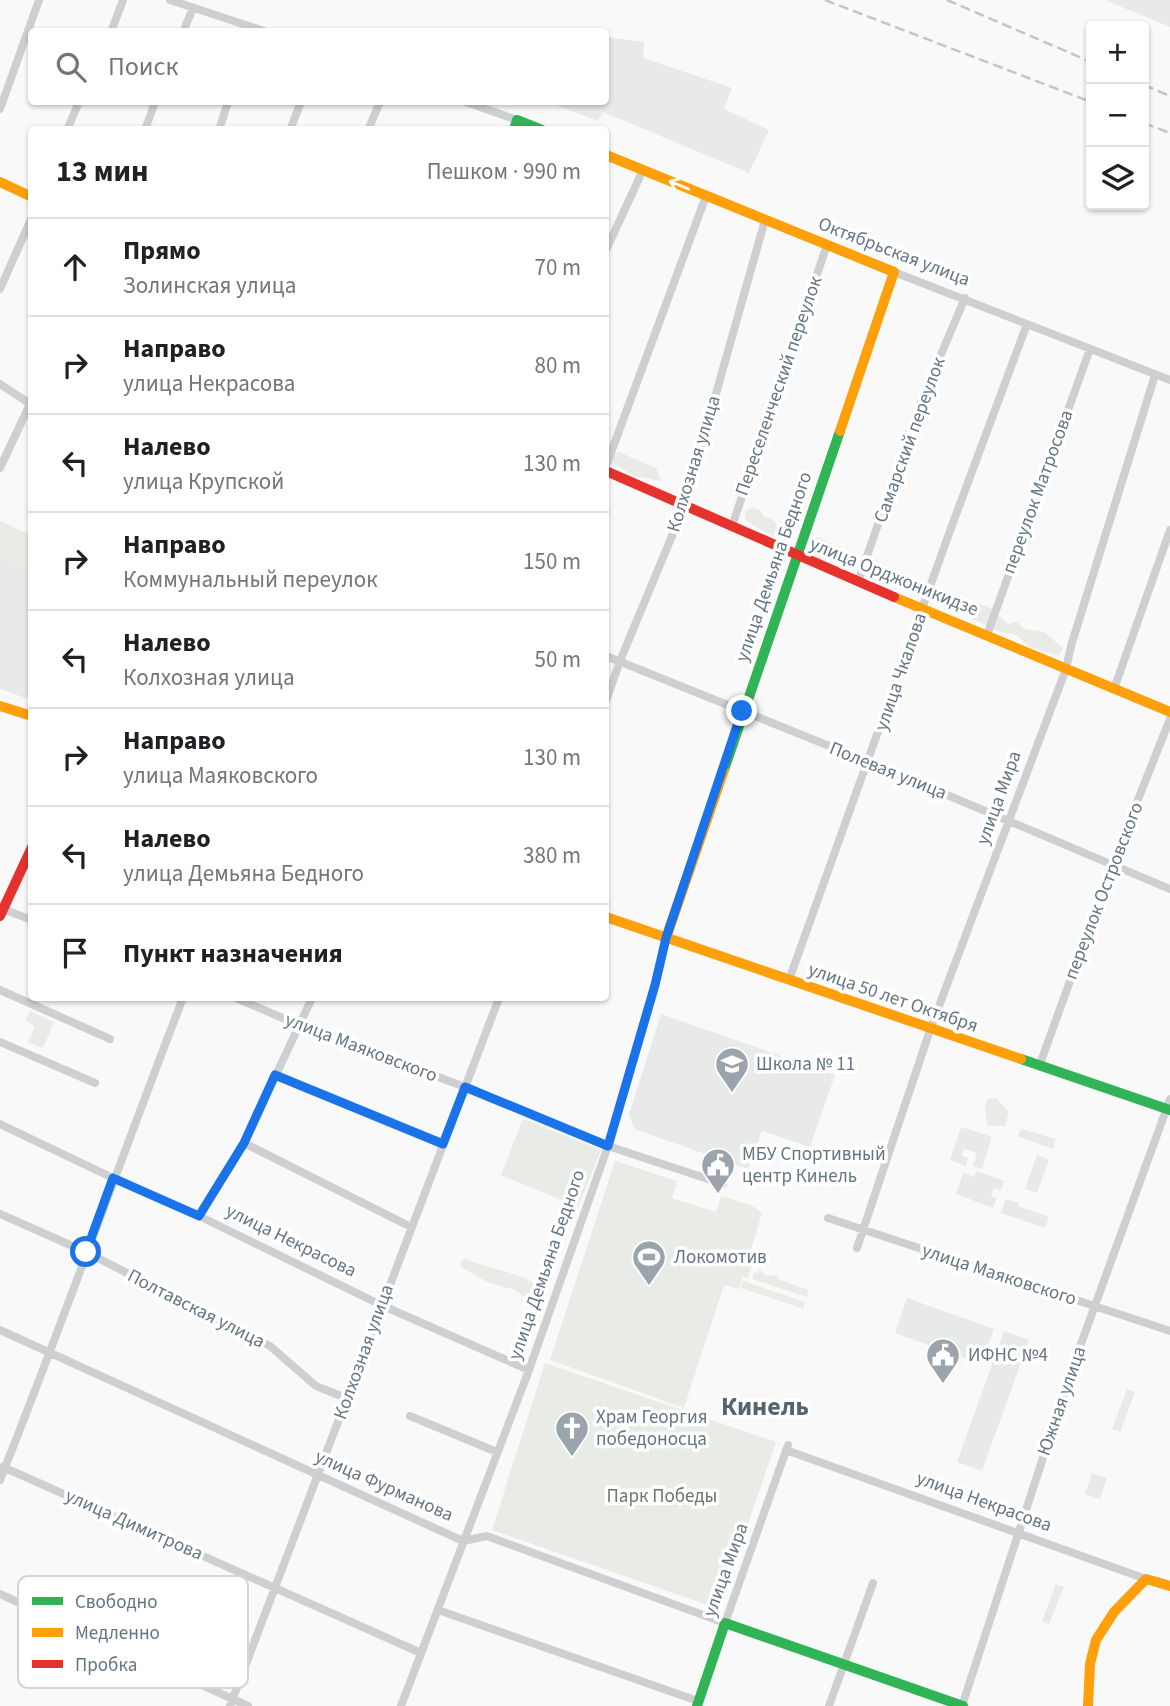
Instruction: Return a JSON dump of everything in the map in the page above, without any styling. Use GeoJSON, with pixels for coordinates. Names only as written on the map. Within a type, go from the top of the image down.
{"type":"FeatureCollection","features":[{"type":"Feature","properties":{"kind":"main road","name":"Октябрьская улица"},"geometry":{"type":"LineString","coordinates":[[609,156],[894,272]]}},
{"type":"Feature","properties":{"kind":"main road"},"geometry":{"type":"LineString","coordinates":[[0,182],[28,195]]}},
{"type":"Feature","properties":{"kind":"main road","name":"улица Демьяна Бедного"},"geometry":{"type":"LineString","coordinates":[[666,938],[894,272]]}},
{"type":"Feature","properties":{"kind":"main road","name":"улица Орджоникидзе"},"geometry":{"type":"LineString","coordinates":[[609,472],[858,583],[1170,712]]}},
{"type":"Feature","properties":{"kind":"main road"},"geometry":{"type":"LineString","coordinates":[[0,706],[28,715]]}},
{"type":"Feature","properties":{"kind":"main road"},"geometry":{"type":"LineString","coordinates":[[1,911],[28,854]]}},
{"type":"Feature","properties":{"kind":"main road","name":"улица 50 лет Октября"},"geometry":{"type":"LineString","coordinates":[[609,918],[930,1030],[1169,1106]]}},
{"type":"Feature","properties":{"kind":"main road"},"geometry":{"type":"LineString","coordinates":[[1088,1706],[1089,1665],[1093,1646],[1120,1604],[1146,1579]]}},
{"type":"Feature","properties":{"kind":"main road","name":"улица Некрасова"},"geometry":{"type":"LineString","coordinates":[[1146,1579],[1170,1586]]}},
{"type":"Feature","properties":{"kind":"main road","name":"улица Фурманова"},"geometry":{"type":"LineString","coordinates":[[725,1623],[963,1706]]}},
{"type":"Feature","properties":{"kind":"main road","name":"улица Мира"},"geometry":{"type":"LineString","coordinates":[[698,1704],[725,1623]]}},
{"type":"Feature","properties":{"kind":"street"},"geometry":{"type":"LineString","coordinates":[[28,28],[38,0]]}},
{"type":"Feature","properties":{"kind":"street"},"geometry":{"type":"LineString","coordinates":[[113,28],[124,0]]}},
{"type":"Feature","properties":{"kind":"street"},"geometry":{"type":"LineString","coordinates":[[170,0],[251,28]]}},
{"type":"Feature","properties":{"kind":"street"},"geometry":{"type":"LineString","coordinates":[[185,28],[193,8]]}},
{"type":"Feature","properties":{"kind":"street"},"geometry":{"type":"LineString","coordinates":[[0,109],[28,29]]}},
{"type":"Feature","properties":{"kind":"street"},"geometry":{"type":"LineString","coordinates":[[69,126],[78,105]]}},
{"type":"Feature","properties":{"kind":"street"},"geometry":{"type":"LineString","coordinates":[[146,126],[154,105]]}},
{"type":"Feature","properties":{"kind":"street"},"geometry":{"type":"LineString","coordinates":[[220,126],[227,105]]}},
{"type":"Feature","properties":{"kind":"street"},"geometry":{"type":"LineString","coordinates":[[292,126],[300,105]]}},
{"type":"Feature","properties":{"kind":"street"},"geometry":{"type":"LineString","coordinates":[[370,126],[379,105]]}},
{"type":"Feature","properties":{"kind":"street"},"geometry":{"type":"LineString","coordinates":[[473,105],[516,125]]}},
{"type":"Feature","properties":{"kind":"street"},"geometry":{"type":"LineString","coordinates":[[609,244],[643,170]]}},
{"type":"Feature","properties":{"kind":"street"},"geometry":{"type":"LineString","coordinates":[[609,458],[706,196]]}},
{"type":"Feature","properties":{"kind":"street","name":"Колхозная улица"},"geometry":{"type":"LineString","coordinates":[[609,692],[684,507],[765,220]]}},
{"type":"Feature","properties":{"kind":"street"},"geometry":{"type":"LineString","coordinates":[[0,289],[28,226]]}},
{"type":"Feature","properties":{"kind":"street","name":"Переселенческий переулок"},"geometry":{"type":"LineString","coordinates":[[732,526],[827,245]]}},
{"type":"Feature","properties":{"kind":"street","name":"Октябрьская улица"},"geometry":{"type":"LineString","coordinates":[[894,272],[1170,380]]}},
{"type":"Feature","properties":{"kind":"street","name":"Самарский переулок"},"geometry":{"type":"LineString","coordinates":[[858,583],[919,406],[965,298]]}},
{"type":"Feature","properties":{"kind":"street","name":"улица Чкалова"},"geometry":{"type":"LineString","coordinates":[[789,981],[1027,324]]}},
{"type":"Feature","properties":{"kind":"street","name":"переулок Матросова"},"geometry":{"type":"LineString","coordinates":[[987,635],[1090,349]]}},
{"type":"Feature","properties":{"kind":"street","name":"улица Мира"},"geometry":{"type":"LineString","coordinates":[[857,1248],[930,1030],[1066,669],[1155,375]]}},
{"type":"Feature","properties":{"kind":"street"},"geometry":{"type":"LineString","coordinates":[[0,384],[28,403]]}},
{"type":"Feature","properties":{"kind":"street"},"geometry":{"type":"LineString","coordinates":[[0,468],[28,411]]}},
{"type":"Feature","properties":{"kind":"street"},"geometry":{"type":"LineString","coordinates":[[1114,689],[1170,530]]}},
{"type":"Feature","properties":{"kind":"street","name":"Полевая улица"},"geometry":{"type":"LineString","coordinates":[[609,657],[869,762],[1170,889]]}},
{"type":"Feature","properties":{"kind":"street","name":"переулок Островского"},"geometry":{"type":"LineString","coordinates":[[1040,1064],[1112,865],[1170,719]]}},
{"type":"Feature","properties":{"kind":"street"},"geometry":{"type":"LineString","coordinates":[[1,911],[28,919]]}},
{"type":"Feature","properties":{"kind":"street","name":"улица Демьяна Бедного"},"geometry":{"type":"LineString","coordinates":[[403,1706],[529,1370],[608,1146],[666,938]]}},
{"type":"Feature","properties":{"kind":"street"},"geometry":{"type":"LineString","coordinates":[[0,990],[110,1039]]}},
{"type":"Feature","properties":{"kind":"street"},"geometry":{"type":"LineString","coordinates":[[0,1480],[2,1466],[51,1353],[113,1178],[182,1001]]}},
{"type":"Feature","properties":{"kind":"street","name":"улица Маяковского"},"geometry":{"type":"LineString","coordinates":[[243,1001],[299,1026],[465,1087],[608,1146],[723,1184]]}},
{"type":"Feature","properties":{"kind":"street"},"geometry":{"type":"LineString","coordinates":[[199,1216],[244,1143],[311,1001]]}},
{"type":"Feature","properties":{"kind":"street","name":"Колхозная улица"},"geometry":{"type":"LineString","coordinates":[[248,1660],[498,1001]]}},
{"type":"Feature","properties":{"kind":"street"},"geometry":{"type":"LineString","coordinates":[[0,1042],[95,1083]]}},
{"type":"Feature","properties":{"kind":"street"},"geometry":{"type":"LineString","coordinates":[[275,1075],[443,1144]]}},
{"type":"Feature","properties":{"kind":"street","name":"Южная улица"},"geometry":{"type":"LineString","coordinates":[[963,1706],[1094,1306],[1169,1106]]}},
{"type":"Feature","properties":{"kind":"street","name":"улица Некрасова"},"geometry":{"type":"LineString","coordinates":[[0,1124],[199,1216],[381,1306],[529,1370]]}},
{"type":"Feature","properties":{"kind":"street"},"geometry":{"type":"LineString","coordinates":[[244,1143],[411,1227]]}},
{"type":"Feature","properties":{"kind":"street","name":"Полтавская улица"},"geometry":{"type":"LineString","coordinates":[[0,1214],[86,1252],[270,1346],[316,1386],[346,1398]]}},
{"type":"Feature","properties":{"kind":"street","name":"улица Маяковского"},"geometry":{"type":"LineString","coordinates":[[828,1219],[1170,1331]]}},
{"type":"Feature","properties":{"kind":"street","name":"улица Фурманова"},"geometry":{"type":"LineString","coordinates":[[0,1330],[463,1541],[487,1536],[725,1623]]}},
{"type":"Feature","properties":{"kind":"street"},"geometry":{"type":"LineString","coordinates":[[410,1416],[497,1451]]}},
{"type":"Feature","properties":{"kind":"street","name":"улица Мира"},"geometry":{"type":"LineString","coordinates":[[725,1623],[787,1448]]}},
{"type":"Feature","properties":{"kind":"street","name":"улица Некрасова"},"geometry":{"type":"LineString","coordinates":[[787,1448],[1146,1579]]}},
{"type":"Feature","properties":{"kind":"street","name":"улица Димитрова"},"geometry":{"type":"LineString","coordinates":[[2,1466],[421,1653]]}},
{"type":"Feature","properties":{"kind":"street"},"geometry":{"type":"LineString","coordinates":[[829,1706],[873,1583]]}},
{"type":"Feature","properties":{"kind":"street"},"geometry":{"type":"LineString","coordinates":[[0,1594],[18,1602]]}},
{"type":"Feature","properties":{"kind":"street"},"geometry":{"type":"LineString","coordinates":[[439,1610],[698,1704]]}},
{"type":"Feature","properties":{"kind":"street"},"geometry":{"type":"LineString","coordinates":[[200,1688],[232,1703],[248,1706]]}},
{"type":"Feature","properties":{"kind":"shaded area"},"geometry":{"type":"Polygon","coordinates":[[[1105,0],[1170,0],[1170,27],[1105,0]]]}},
{"type":"Feature","properties":{"kind":"shaded area"},"geometry":{"type":"Polygon","coordinates":[[[609,37],[644,42],[643,58],[732,88],[724,109],[769,130],[749,173],[603,112],[598,121],[556,105],[609,105],[609,37]]]}},
{"type":"Feature","properties":{"kind":"shaded area"},"geometry":{"type":"Polygon","coordinates":[[[0,521],[28,534],[28,699],[0,689],[0,521]]]}},
{"type":"Feature","properties":{"kind":"shaded area","name":"Школа № 11"},"geometry":{"type":"Polygon","coordinates":[[[661,1014],[835,1075],[810,1147],[762,1131],[748,1169],[634,1129],[629,1114],[661,1014]]]}},
{"type":"Feature","properties":{"kind":"shaded area"},"geometry":{"type":"Polygon","coordinates":[[[961,1127],[992,1137],[982,1169],[973,1166],[977,1153],[964,1149],[961,1155],[968,1158],[966,1166],[950,1160],[961,1127]]]}},
{"type":"Feature","properties":{"kind":"shaded area"},"geometry":{"type":"Polygon","coordinates":[[[1021,1129],[1056,1139],[1053,1149],[1018,1136],[1021,1129]]]}},
{"type":"Feature","properties":{"kind":"shaded area"},"geometry":{"type":"Polygon","coordinates":[[[1037,1155],[1049,1160],[1037,1193],[1025,1189],[1037,1155]]]}},
{"type":"Feature","properties":{"kind":"shaded area"},"geometry":{"type":"Polygon","coordinates":[[[977,1171],[1004,1181],[1001,1190],[994,1188],[991,1196],[997,1198],[993,1208],[956,1194],[963,1173],[974,1177],[977,1171]]]}},
{"type":"Feature","properties":{"kind":"shaded area"},"geometry":{"type":"Polygon","coordinates":[[[1006,1199],[1049,1217],[1045,1228],[1001,1213],[1006,1199]]]}},
{"type":"Feature","properties":{"kind":"shaded area"},"geometry":{"type":"Polygon","coordinates":[[[907,1298],[994,1329],[981,1364],[895,1333],[907,1298]]]}},
{"type":"Feature","properties":{"kind":"shaded area"},"geometry":{"type":"Polygon","coordinates":[[[1004,1331],[1029,1340],[982,1471],[957,1462],[1004,1331]]]}},
{"type":"Feature","properties":{"kind":"shaded area"},"geometry":{"type":"Polygon","coordinates":[[[1127,1389],[1135,1392],[1120,1432],[1112,1429],[1127,1389]]]}},
{"type":"Feature","properties":{"kind":"shaded area"},"geometry":{"type":"Polygon","coordinates":[[[1092,1473],[1107,1478],[1100,1499],[1085,1494],[1092,1473]]]}},
{"type":"Feature","properties":{"kind":"shaded area"},"geometry":{"type":"Polygon","coordinates":[[[1056,1584],[1064,1587],[1049,1624],[1042,1621],[1056,1584]]]}},
{"type":"Feature","properties":{"kind":"green space"},"geometry":{"type":"Polygon","coordinates":[[[619,452],[656,468],[661,481],[634,476],[609,464],[609,454],[619,452]]]}},
{"type":"Feature","properties":{"kind":"green space"},"geometry":{"type":"Polygon","coordinates":[[[746,510],[760,510],[764,517],[777,524],[777,537],[745,519],[746,510]]]}},
{"type":"Feature","properties":{"kind":"green space"},"geometry":{"type":"Polygon","coordinates":[[[5,528],[12,529],[28,537],[28,574],[0,560],[0,532],[5,528]]]}},
{"type":"Feature","properties":{"kind":"green space"},"geometry":{"type":"Polygon","coordinates":[[[818,537],[848,551],[848,556],[839,560],[830,553],[821,560],[813,555],[808,540],[818,537]]]}},
{"type":"Feature","properties":{"kind":"green space"},"geometry":{"type":"Polygon","coordinates":[[[874,559],[890,571],[907,578],[907,582],[890,584],[881,580],[867,568],[868,560],[874,559]]]}},
{"type":"Feature","properties":{"kind":"green space"},"geometry":{"type":"Polygon","coordinates":[[[976,602],[990,608],[1008,624],[1017,622],[1025,629],[1044,632],[1063,648],[1059,656],[1029,647],[1017,635],[997,631],[969,617],[968,606],[976,602]]]}},
{"type":"Feature","properties":{"kind":"green space"},"geometry":{"type":"Polygon","coordinates":[[[30,1011],[54,1022],[43,1048],[28,1042],[35,1026],[25,1021],[30,1011]]]}},
{"type":"Feature","properties":{"kind":"green space"},"geometry":{"type":"Polygon","coordinates":[[[996,1098],[1009,1112],[1005,1126],[988,1126],[985,1111],[987,1099],[996,1098]]]}},
{"type":"Feature","properties":{"kind":"green space"},"geometry":{"type":"Polygon","coordinates":[[[523,1119],[601,1150],[578,1207],[501,1175],[523,1119]]]}},
{"type":"Feature","properties":{"kind":"green space","name":"Локомотив"},"geometry":{"type":"Polygon","coordinates":[[[615,1161],[677,1181],[672,1198],[716,1212],[721,1196],[753,1206],[762,1213],[749,1256],[754,1258],[748,1278],[743,1277],[739,1289],[724,1285],[684,1408],[550,1360],[615,1161]]]}},
{"type":"Feature","properties":{"kind":"green space"},"geometry":{"type":"Polygon","coordinates":[[[465,1258],[525,1278],[542,1290],[542,1296],[524,1296],[515,1290],[487,1282],[461,1267],[461,1261],[465,1258]]]}},
{"type":"Feature","properties":{"kind":"green space"},"geometry":{"type":"Polygon","coordinates":[[[759,1269],[767,1276],[778,1275],[777,1279],[809,1290],[807,1297],[752,1279],[754,1272],[758,1273],[759,1269]]]}},
{"type":"Feature","properties":{"kind":"green space"},"geometry":{"type":"Polygon","coordinates":[[[743,1281],[805,1302],[803,1309],[741,1288],[743,1281]]]}},
{"type":"Feature","properties":{"kind":"green space","name":"Парк Победы"},"geometry":{"type":"Polygon","coordinates":[[[545,1363],[776,1442],[719,1609],[492,1530],[545,1363]]]}},
{"type":"Feature","properties":{"kind":"railway"},"geometry":{"type":"LineString","coordinates":[[825,0],[1086,100]]}},
{"type":"Feature","properties":{"kind":"railway"},"geometry":{"type":"LineString","coordinates":[[947,0],[1086,60]]}},
{"type":"Feature","properties":{"kind":"railway"},"geometry":{"type":"LineString","coordinates":[[1149,87],[1170,96]]}},
{"type":"Feature","properties":{"kind":"railway"},"geometry":{"type":"LineString","coordinates":[[1149,125],[1170,133]]}},
{"type":"Feature","properties":{"kind":"traffic: fast"},"geometry":{"type":"LineString","coordinates":[[515,126],[517,120],[532,126]]}},
{"type":"Feature","properties":{"kind":"traffic: fast"},"geometry":{"type":"LineString","coordinates":[[724,770],[840,431]]}},
{"type":"Feature","properties":{"kind":"traffic: fast"},"geometry":{"type":"LineString","coordinates":[[1021,1059],[1170,1110]]}},
{"type":"Feature","properties":{"kind":"traffic: fast"},"geometry":{"type":"LineString","coordinates":[[697,1706],[725,1623],[963,1706]]}},
{"type":"Feature","properties":{"kind":"traffic: slow"},"geometry":{"type":"LineString","coordinates":[[609,156],[894,272],[840,431]]}},
{"type":"Feature","properties":{"kind":"traffic: slow"},"geometry":{"type":"LineString","coordinates":[[0,182],[28,195]]}},
{"type":"Feature","properties":{"kind":"traffic: slow"},"geometry":{"type":"LineString","coordinates":[[894,597],[1170,712]]}},
{"type":"Feature","properties":{"kind":"traffic: slow"},"geometry":{"type":"LineString","coordinates":[[0,706],[28,715]]}},
{"type":"Feature","properties":{"kind":"traffic: slow"},"geometry":{"type":"LineString","coordinates":[[666,938],[724,770]]}},
{"type":"Feature","properties":{"kind":"traffic: slow"},"geometry":{"type":"LineString","coordinates":[[609,918],[1021,1059]]}},
{"type":"Feature","properties":{"kind":"traffic: slow"},"geometry":{"type":"LineString","coordinates":[[1088,1706],[1090,1664],[1096,1640],[1114,1612],[1146,1579],[1170,1586]]}},
{"type":"Feature","properties":{"kind":"traffic: jam"},"geometry":{"type":"LineString","coordinates":[[609,472],[894,597]]}},
{"type":"Feature","properties":{"kind":"traffic: jam"},"geometry":{"type":"LineString","coordinates":[[0,916],[28,856]]}},
{"type":"Feature","properties":{"kind":"place","name":"Школа № 11"},"geometry":{"type":"Point","coordinates":[732,1094]}},
{"type":"Feature","properties":{"kind":"place","name":"МБУ Спортивный центр Кинель"},"geometry":{"type":"Point","coordinates":[718,1195]}},
{"type":"Feature","properties":{"kind":"place","name":"Локомотив"},"geometry":{"type":"Point","coordinates":[649,1287]}},
{"type":"Feature","properties":{"kind":"place","name":"ИФНС №4"},"geometry":{"type":"Point","coordinates":[943,1385]}},
{"type":"Feature","properties":{"kind":"place","name":"Храм Георгия победоносца"},"geometry":{"type":"Point","coordinates":[572,1458]}},
{"type":"Feature","properties":{"kind":"district","name":"Кинель"},"geometry":{"type":"Point","coordinates":[765,1406]}},
{"type":"Feature","properties":{"kind":"route"},"geometry":{"type":"LineString","coordinates":[[86,1252],[113,1178],[199,1216],[244,1143],[275,1075],[443,1144],[465,1087],[608,1146],[666,938],[742,711]]}}]}
